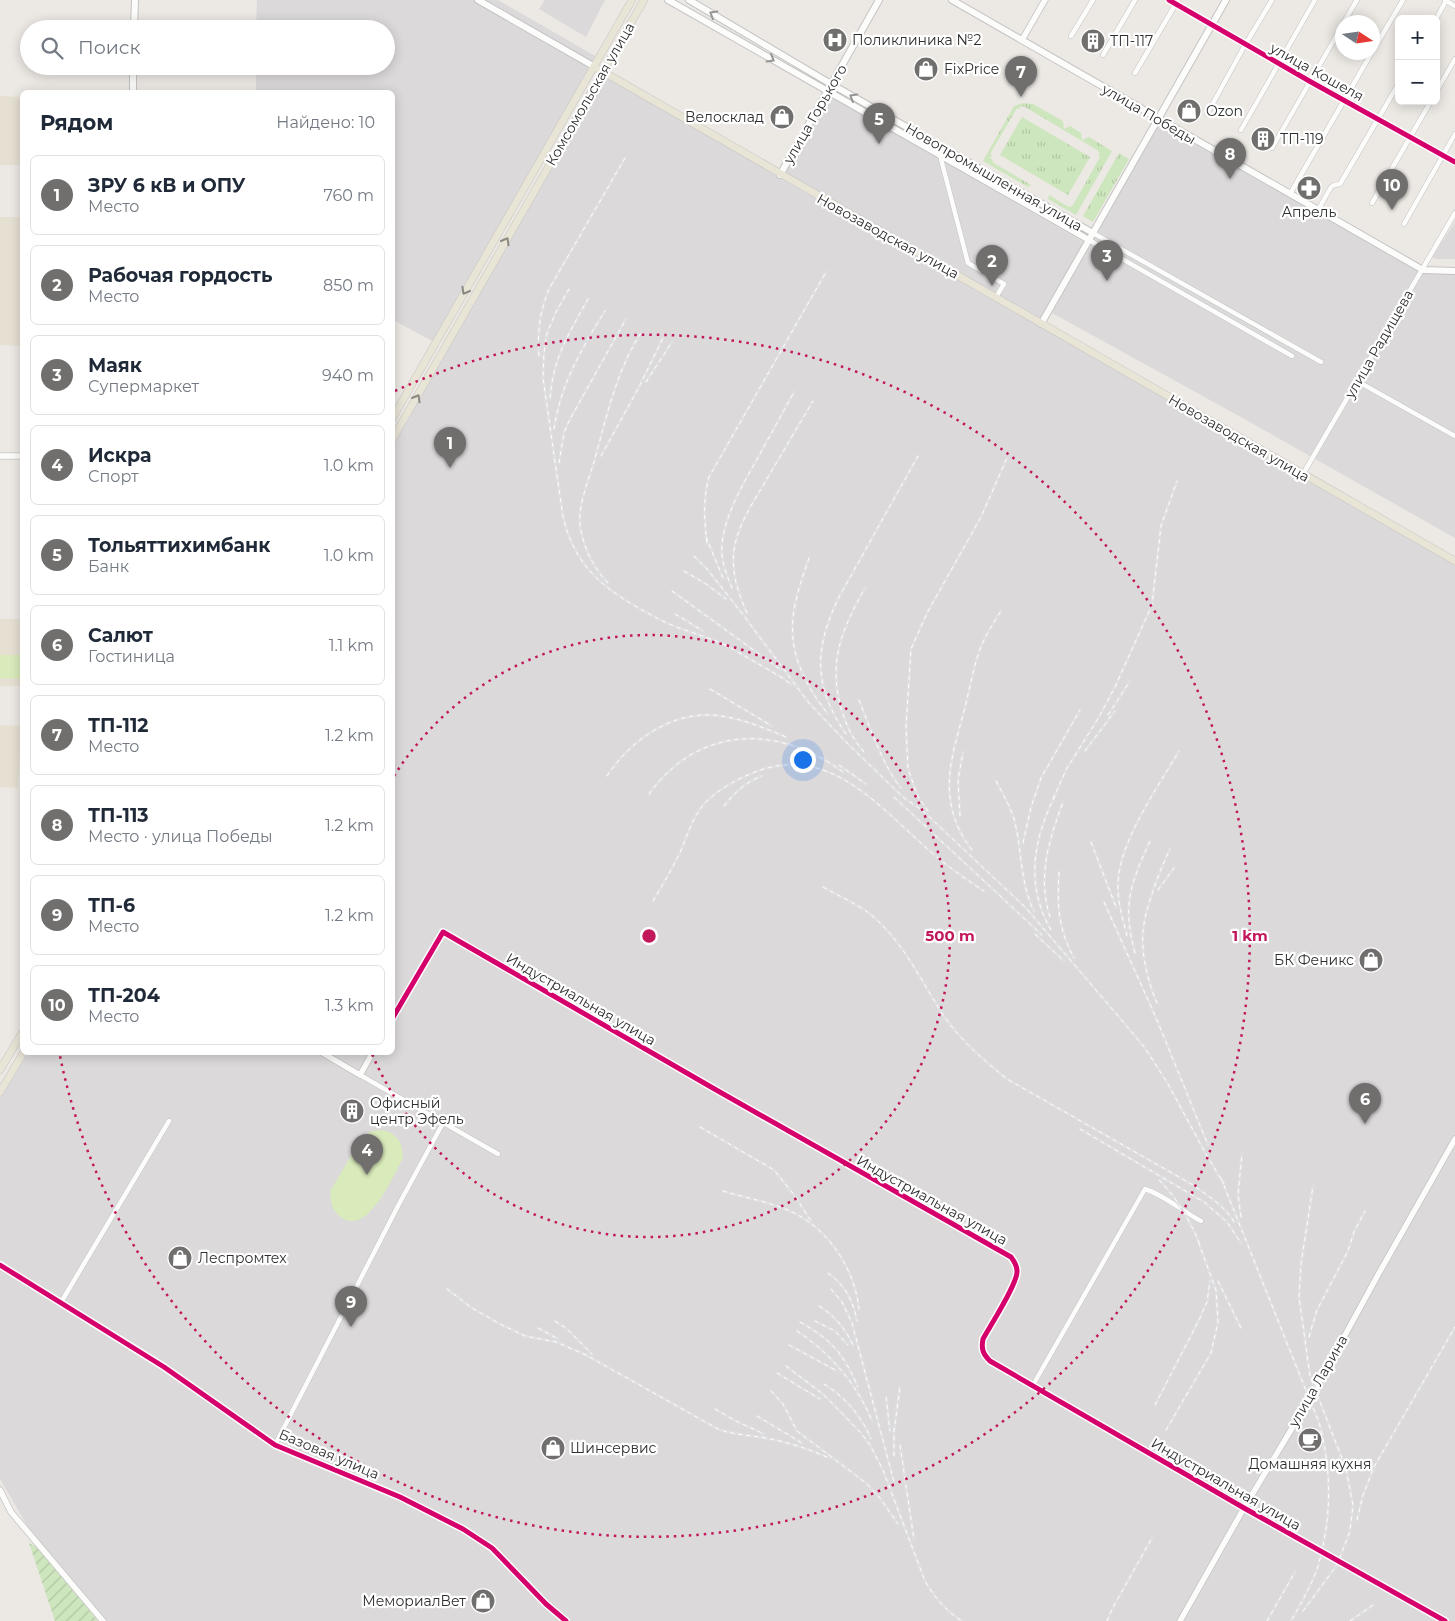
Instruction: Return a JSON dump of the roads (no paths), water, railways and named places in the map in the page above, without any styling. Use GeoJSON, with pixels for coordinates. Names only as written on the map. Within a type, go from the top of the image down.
{"type":"FeatureCollection","features":[{"type":"Feature","properties":{"kind":"main road"},"geometry":{"type":"LineString","coordinates":[[134,20],[135,0]]}},
{"type":"Feature","properties":{"kind":"main road","name":"Комсомольская улица"},"geometry":{"type":"LineString","coordinates":[[395,415],[632,0]]}},
{"type":"Feature","properties":{"kind":"main road","name":"Комсомольская улица"},"geometry":{"type":"LineString","coordinates":[[395,435],[644,0]]}},
{"type":"Feature","properties":{"kind":"main road","name":"Новопромышленная улица"},"geometry":{"type":"LineString","coordinates":[[668,0],[1089,240]]}},
{"type":"Feature","properties":{"kind":"main road","name":"Новопромышленная улица"},"geometry":{"type":"LineString","coordinates":[[688,0],[1093,233]]}},
{"type":"Feature","properties":{"kind":"main road","name":"улица Горького"},"geometry":{"type":"LineString","coordinates":[[780,175],[879,0]]}},
{"type":"Feature","properties":{"kind":"main road","name":"улица Победы"},"geometry":{"type":"LineString","coordinates":[[952,0],[1423,270],[1455,270]]}},
{"type":"Feature","properties":{"kind":"main road"},"geometry":{"type":"LineString","coordinates":[[1041,324],[1226,0]]}},
{"type":"Feature","properties":{"kind":"main road","name":"Новозаводская улица"},"geometry":{"type":"LineString","coordinates":[[480,1],[1455,561]]}},
{"type":"Feature","properties":{"kind":"main road"},"geometry":{"type":"LineString","coordinates":[[624,15],[632,20]]}},
{"type":"Feature","properties":{"kind":"main road"},"geometry":{"type":"LineString","coordinates":[[132,90],[133,75]]}},
{"type":"Feature","properties":{"kind":"main road"},"geometry":{"type":"LineString","coordinates":[[528,183],[536,189]]}},
{"type":"Feature","properties":{"kind":"main road"},"geometry":{"type":"LineString","coordinates":[[486,255],[496,260]]}},
{"type":"Feature","properties":{"kind":"main road"},"geometry":{"type":"LineString","coordinates":[[0,1070],[20,1036]]}},
{"type":"Feature","properties":{"kind":"main road"},"geometry":{"type":"LineString","coordinates":[[0,1092],[22,1055]]}},
{"type":"Feature","properties":{"kind":"street"},"geometry":{"type":"LineString","coordinates":[[1022,40],[1045,0]]}},
{"type":"Feature","properties":{"kind":"street"},"geometry":{"type":"LineString","coordinates":[[1071,36],[1093,0]]}},
{"type":"Feature","properties":{"kind":"street"},"geometry":{"type":"LineString","coordinates":[[1103,55],[1135,0]]}},
{"type":"Feature","properties":{"kind":"street","name":"улица Кошеля"},"geometry":{"type":"LineString","coordinates":[[1169,0],[1176,2],[1279,64],[1455,162]]}},
{"type":"Feature","properties":{"kind":"street"},"geometry":{"type":"LineString","coordinates":[[1207,114],[1245,44],[1272,0]]}},
{"type":"Feature","properties":{"kind":"street"},"geometry":{"type":"LineString","coordinates":[[1240,130],[1315,0]]}},
{"type":"Feature","properties":{"kind":"street"},"geometry":{"type":"LineString","coordinates":[[1348,15],[1357,0]]}},
{"type":"Feature","properties":{"kind":"street"},"geometry":{"type":"LineString","coordinates":[[1380,39],[1403,0]]}},
{"type":"Feature","properties":{"kind":"street"},"geometry":{"type":"LineString","coordinates":[[1438,15],[1446,0],[1455,6]]}},
{"type":"Feature","properties":{"kind":"street"},"geometry":{"type":"LineString","coordinates":[[1135,73],[1176,2]]}},
{"type":"Feature","properties":{"kind":"street"},"geometry":{"type":"LineString","coordinates":[[1272,148],[1335,39]]}},
{"type":"Feature","properties":{"kind":"street"},"geometry":{"type":"LineString","coordinates":[[1290,194],[1367,60]]}},
{"type":"Feature","properties":{"kind":"street"},"geometry":{"type":"LineString","coordinates":[[1440,85],[1455,60]]}},
{"type":"Feature","properties":{"kind":"street"},"geometry":{"type":"LineString","coordinates":[[1318,210],[1331,187],[1340,184],[1395,90]]}},
{"type":"Feature","properties":{"kind":"street"},"geometry":{"type":"LineString","coordinates":[[1372,203],[1429,105]]}},
{"type":"Feature","properties":{"kind":"street"},"geometry":{"type":"LineString","coordinates":[[1404,224],[1455,134]]}},
{"type":"Feature","properties":{"kind":"street"},"geometry":{"type":"LineString","coordinates":[[940,156],[968,264],[1004,284],[996,297]]}},
{"type":"Feature","properties":{"kind":"street","name":"улица Радищева"},"geometry":{"type":"LineString","coordinates":[[1303,474],[1455,213]]}},
{"type":"Feature","properties":{"kind":"street"},"geometry":{"type":"LineString","coordinates":[[1093,233],[1321,362]]}},
{"type":"Feature","properties":{"kind":"street"},"geometry":{"type":"LineString","coordinates":[[1089,240],[1292,356]]}},
{"type":"Feature","properties":{"kind":"street"},"geometry":{"type":"LineString","coordinates":[[1357,381],[1455,436]]}},
{"type":"Feature","properties":{"kind":"street"},"geometry":{"type":"LineString","coordinates":[[0,456],[20,456]]}},
{"type":"Feature","properties":{"kind":"street","name":"Индустриальная улица"},"geometry":{"type":"LineString","coordinates":[[395,1014],[442,932],[1011,1257],[1018,1272],[1014,1283],[983,1339],[983,1354],[990,1361],[1244,1508],[1445,1621]]}},
{"type":"Feature","properties":{"kind":"street"},"geometry":{"type":"LineString","coordinates":[[326,1055],[498,1154]]}},
{"type":"Feature","properties":{"kind":"street"},"geometry":{"type":"LineString","coordinates":[[360,1075],[371,1055]]}},
{"type":"Feature","properties":{"kind":"street"},"geometry":{"type":"LineString","coordinates":[[60,1304],[169,1121]]}},
{"type":"Feature","properties":{"kind":"street"},"geometry":{"type":"LineString","coordinates":[[275,1445],[398,1206],[443,1123]]}},
{"type":"Feature","properties":{"kind":"street","name":"улица Ларина"},"geometry":{"type":"LineString","coordinates":[[1180,1621],[1314,1390],[1455,1139]]}},
{"type":"Feature","properties":{"kind":"street"},"geometry":{"type":"LineString","coordinates":[[1033,1385],[1146,1189],[1201,1221]]}},
{"type":"Feature","properties":{"kind":"street","name":"Базовая улица"},"geometry":{"type":"LineString","coordinates":[[0,1265],[164,1367],[275,1445],[400,1496],[463,1529],[492,1548],[546,1604],[566,1621]]}},
{"type":"Feature","properties":{"kind":"street"},"geometry":{"type":"LineString","coordinates":[[0,1490],[11,1512],[103,1621]]}},
{"type":"Feature","properties":{"kind":"railway"},"geometry":{"type":"LineString","coordinates":[[539,356],[538,338],[540,321],[549,289],[625,158]]}},
{"type":"Feature","properties":{"kind":"railway"},"geometry":{"type":"LineString","coordinates":[[707,543],[705,510],[709,477],[826,272]]}},
{"type":"Feature","properties":{"kind":"railway"},"geometry":{"type":"LineString","coordinates":[[569,289],[547,333],[543,378],[563,517],[573,546],[588,569],[609,589],[621,597],[667,623],[729,647]]}},
{"type":"Feature","properties":{"kind":"railway"},"geometry":{"type":"LineString","coordinates":[[550,398],[558,358],[568,335],[588,299]]}},
{"type":"Feature","properties":{"kind":"railway"},"geometry":{"type":"LineString","coordinates":[[554,429],[561,397],[573,367],[605,311]]}},
{"type":"Feature","properties":{"kind":"railway"},"geometry":{"type":"LineString","coordinates":[[559,463],[564,433],[569,421],[626,319]]}},
{"type":"Feature","properties":{"kind":"railway"},"geometry":{"type":"LineString","coordinates":[[608,583],[593,564],[586,549],[580,525],[580,510],[618,379],[641,333]]}},
{"type":"Feature","properties":{"kind":"railway"},"geometry":{"type":"LineString","coordinates":[[601,456],[638,389],[663,338]]}},
{"type":"Feature","properties":{"kind":"railway"},"geometry":{"type":"LineString","coordinates":[[646,382],[672,342]]}},
{"type":"Feature","properties":{"kind":"railway"},"geometry":{"type":"LineString","coordinates":[[732,588],[722,555],[722,542],[729,516],[734,502],[794,392]]}},
{"type":"Feature","properties":{"kind":"railway"},"geometry":{"type":"LineString","coordinates":[[747,613],[734,574],[733,558],[739,530],[813,401]]}},
{"type":"Feature","properties":{"kind":"railway"},"geometry":{"type":"LineString","coordinates":[[846,734],[827,700],[823,683],[821,667],[825,633],[839,597],[918,456]]}},
{"type":"Feature","properties":{"kind":"railway"},"geometry":{"type":"LineString","coordinates":[[928,811],[918,797],[908,769],[906,727],[911,649],[927,613],[981,517],[1007,458]]}},
{"type":"Feature","properties":{"kind":"railway"},"geometry":{"type":"LineString","coordinates":[[1053,799],[1067,768],[1099,717],[1115,687],[1152,605],[1161,526],[1177,481]]}},
{"type":"Feature","properties":{"kind":"railway"},"geometry":{"type":"LineString","coordinates":[[706,537],[723,578]]}},
{"type":"Feature","properties":{"kind":"railway"},"geometry":{"type":"LineString","coordinates":[[694,556],[707,569],[741,612],[809,703],[904,798],[922,810],[1026,908],[1130,1030],[1145,1048],[1168,1084],[1224,1184]]}},
{"type":"Feature","properties":{"kind":"railway"},"geometry":{"type":"LineString","coordinates":[[809,558],[795,604],[792,625],[793,639],[799,666],[819,703],[828,714]]}},
{"type":"Feature","properties":{"kind":"railway"},"geometry":{"type":"LineString","coordinates":[[684,571],[726,599]]}},
{"type":"Feature","properties":{"kind":"railway"},"geometry":{"type":"LineString","coordinates":[[864,752],[853,737],[845,720],[837,691],[836,675],[837,660],[844,632],[865,588]]}},
{"type":"Feature","properties":{"kind":"railway"},"geometry":{"type":"LineString","coordinates":[[672,591],[781,670]]}},
{"type":"Feature","properties":{"kind":"railway"},"geometry":{"type":"LineString","coordinates":[[972,850],[960,832],[953,811],[949,785],[951,762],[978,655],[985,638],[1001,611]]}},
{"type":"Feature","properties":{"kind":"railway"},"geometry":{"type":"LineString","coordinates":[[675,614],[703,631]]}},
{"type":"Feature","properties":{"kind":"railway"},"geometry":{"type":"LineString","coordinates":[[724,644],[792,685]]}},
{"type":"Feature","properties":{"kind":"railway"},"geometry":{"type":"LineString","coordinates":[[1108,715],[1130,681]]}},
{"type":"Feature","properties":{"kind":"railway"},"geometry":{"type":"LineString","coordinates":[[710,689],[772,726]]}},
{"type":"Feature","properties":{"kind":"railway"},"geometry":{"type":"LineString","coordinates":[[859,700],[883,758],[901,788]]}},
{"type":"Feature","properties":{"kind":"railway"},"geometry":{"type":"LineString","coordinates":[[1023,843],[1031,807],[1041,778],[1080,710]]}},
{"type":"Feature","properties":{"kind":"railway"},"geometry":{"type":"LineString","coordinates":[[1085,751],[1115,711]]}},
{"type":"Feature","properties":{"kind":"railway"},"geometry":{"type":"LineString","coordinates":[[607,776],[616,763],[639,741],[666,724],[681,719],[696,716],[722,716],[750,723],[786,737]]}},
{"type":"Feature","properties":{"kind":"railway"},"geometry":{"type":"LineString","coordinates":[[649,794],[669,771],[691,755],[715,744],[740,739],[766,740],[792,745],[818,756],[843,772]]}},
{"type":"Feature","properties":{"kind":"railway"},"geometry":{"type":"LineString","coordinates":[[1127,936],[1118,896],[1120,867],[1125,850],[1141,815],[1179,751]]}},
{"type":"Feature","properties":{"kind":"railway"},"geometry":{"type":"LineString","coordinates":[[960,816],[958,780],[963,752]]}},
{"type":"Feature","properties":{"kind":"railway"},"geometry":{"type":"LineString","coordinates":[[653,901],[676,861],[700,809],[713,795],[736,780],[748,775],[775,766],[799,765],[822,770],[844,779],[864,793],[936,856],[984,891]]}},
{"type":"Feature","properties":{"kind":"railway"},"geometry":{"type":"LineString","coordinates":[[839,765],[866,784]]}},
{"type":"Feature","properties":{"kind":"railway"},"geometry":{"type":"LineString","coordinates":[[724,806],[741,788],[762,776]]}},
{"type":"Feature","properties":{"kind":"railway"},"geometry":{"type":"LineString","coordinates":[[996,781],[1015,821],[1024,881],[1034,911]]}},
{"type":"Feature","properties":{"kind":"railway"},"geometry":{"type":"LineString","coordinates":[[1051,930],[1038,896],[1035,862],[1042,828],[1056,794]]}},
{"type":"Feature","properties":{"kind":"railway"},"geometry":{"type":"LineString","coordinates":[[894,797],[1042,935]]}},
{"type":"Feature","properties":{"kind":"railway"},"geometry":{"type":"LineString","coordinates":[[1050,917],[1045,888],[1046,859],[1053,830],[1063,802]]}},
{"type":"Feature","properties":{"kind":"railway"},"geometry":{"type":"LineString","coordinates":[[1135,953],[1129,921],[1130,896],[1137,870],[1150,841]]}},
{"type":"Feature","properties":{"kind":"railway"},"geometry":{"type":"LineString","coordinates":[[1091,842],[1116,907]]}},
{"type":"Feature","properties":{"kind":"railway"},"geometry":{"type":"LineString","coordinates":[[1157,1003],[1146,968],[1143,931],[1150,900],[1170,849]]}},
{"type":"Feature","properties":{"kind":"railway"},"geometry":{"type":"LineString","coordinates":[[1158,890],[1174,868]]}},
{"type":"Feature","properties":{"kind":"railway"},"geometry":{"type":"LineString","coordinates":[[1059,872],[1058,895],[1060,916],[1065,937],[1074,958]]}},
{"type":"Feature","properties":{"kind":"railway"},"geometry":{"type":"LineString","coordinates":[[823,887],[864,910],[886,929],[903,951],[954,1029],[979,1055],[1007,1079],[1193,1185],[1221,1206],[1234,1222]]}},
{"type":"Feature","properties":{"kind":"railway"},"geometry":{"type":"LineString","coordinates":[[1104,902],[1157,1020],[1208,1145]]}},
{"type":"Feature","properties":{"kind":"railway"},"geometry":{"type":"LineString","coordinates":[[1035,934],[1064,961]]}},
{"type":"Feature","properties":{"kind":"railway"},"geometry":{"type":"LineString","coordinates":[[700,1127],[774,1170],[795,1196],[811,1221]]}},
{"type":"Feature","properties":{"kind":"railway"},"geometry":{"type":"LineString","coordinates":[[1080,1129],[1204,1202],[1227,1222],[1241,1243]]}},
{"type":"Feature","properties":{"kind":"railway"},"geometry":{"type":"LineString","coordinates":[[1241,1217],[1238,1194],[1242,1154]]}},
{"type":"Feature","properties":{"kind":"railway"},"geometry":{"type":"LineString","coordinates":[[1221,1178],[1311,1402],[1325,1447],[1328,1481],[1326,1533],[1313,1580],[1291,1621]]}},
{"type":"Feature","properties":{"kind":"railway"},"geometry":{"type":"LineString","coordinates":[[1159,1180],[1182,1209],[1199,1242]]}},
{"type":"Feature","properties":{"kind":"railway"},"geometry":{"type":"LineString","coordinates":[[1303,1611],[1339,1560],[1350,1531],[1353,1505],[1346,1469],[1310,1376],[1299,1297],[1301,1264],[1313,1186]]}},
{"type":"Feature","properties":{"kind":"railway"},"geometry":{"type":"LineString","coordinates":[[723,1191],[792,1212],[818,1229],[838,1252],[846,1266],[852,1280],[859,1309]]}},
{"type":"Feature","properties":{"kind":"railway"},"geometry":{"type":"LineString","coordinates":[[1309,1337],[1317,1310],[1348,1251],[1354,1232],[1365,1211]]}},
{"type":"Feature","properties":{"kind":"railway"},"geometry":{"type":"LineString","coordinates":[[1166,1430],[1211,1353],[1218,1322],[1216,1290],[1197,1238]]}},
{"type":"Feature","properties":{"kind":"railway"},"geometry":{"type":"LineString","coordinates":[[828,1273],[844,1288],[853,1306],[857,1321]]}},
{"type":"Feature","properties":{"kind":"railway"},"geometry":{"type":"LineString","coordinates":[[1155,1405],[1200,1318],[1207,1302],[1210,1281]]}},
{"type":"Feature","properties":{"kind":"railway"},"geometry":{"type":"LineString","coordinates":[[1218,1281],[1241,1328]]}},
{"type":"Feature","properties":{"kind":"railway"},"geometry":{"type":"LineString","coordinates":[[447,1289],[472,1308],[498,1323],[525,1336],[556,1342],[586,1355],[718,1429],[782,1442],[829,1458]]}},
{"type":"Feature","properties":{"kind":"railway"},"geometry":{"type":"LineString","coordinates":[[831,1289],[842,1302],[852,1323],[894,1482]]}},
{"type":"Feature","properties":{"kind":"railway"},"geometry":{"type":"LineString","coordinates":[[819,1306],[839,1323],[853,1345]]}},
{"type":"Feature","properties":{"kind":"railway"},"geometry":{"type":"LineString","coordinates":[[555,1321],[566,1328],[592,1354]]}},
{"type":"Feature","properties":{"kind":"railway"},"geometry":{"type":"LineString","coordinates":[[815,1321],[835,1331],[848,1345]]}},
{"type":"Feature","properties":{"kind":"railway"},"geometry":{"type":"LineString","coordinates":[[800,1322],[820,1335],[835,1349],[847,1365],[858,1387]]}},
{"type":"Feature","properties":{"kind":"railway"},"geometry":{"type":"LineString","coordinates":[[1357,1520],[1363,1495],[1374,1467],[1455,1327]]}},
{"type":"Feature","properties":{"kind":"railway"},"geometry":{"type":"LineString","coordinates":[[538,1328],[558,1339]]}},
{"type":"Feature","properties":{"kind":"railway"},"geometry":{"type":"LineString","coordinates":[[797,1331],[809,1339],[841,1370],[859,1395],[872,1421]]}},
{"type":"Feature","properties":{"kind":"railway"},"geometry":{"type":"LineString","coordinates":[[789,1345],[837,1371]]}},
{"type":"Feature","properties":{"kind":"railway"},"geometry":{"type":"LineString","coordinates":[[786,1366],[823,1394],[861,1433],[870,1445],[883,1470],[925,1581],[941,1604],[962,1621]]}},
{"type":"Feature","properties":{"kind":"railway"},"geometry":{"type":"LineString","coordinates":[[777,1373],[820,1399]]}},
{"type":"Feature","properties":{"kind":"railway"},"geometry":{"type":"LineString","coordinates":[[824,1384],[852,1408],[863,1422],[871,1439]]}},
{"type":"Feature","properties":{"kind":"railway"},"geometry":{"type":"LineString","coordinates":[[894,1456],[894,1431],[900,1387]]}},
{"type":"Feature","properties":{"kind":"railway"},"geometry":{"type":"LineString","coordinates":[[771,1391],[783,1404],[797,1431],[866,1483],[880,1498],[898,1524]]}},
{"type":"Feature","properties":{"kind":"railway"},"geometry":{"type":"LineString","coordinates":[[886,1397],[890,1431]]}},
{"type":"Feature","properties":{"kind":"railway"},"geometry":{"type":"LineString","coordinates":[[715,1409],[764,1434]]}},
{"type":"Feature","properties":{"kind":"railway"},"geometry":{"type":"LineString","coordinates":[[757,1416],[802,1443]]}},
{"type":"Feature","properties":{"kind":"railway"},"geometry":{"type":"LineString","coordinates":[[900,1445],[914,1540]]}},
{"type":"Feature","properties":{"kind":"railway"},"geometry":{"type":"LineString","coordinates":[[1107,1621],[1152,1538]]}},
{"type":"Feature","properties":{"kind":"railway"},"geometry":{"type":"LineString","coordinates":[[1267,1621],[1295,1572]]}},
{"type":"Feature","properties":{"kind":"railway"},"geometry":{"type":"LineString","coordinates":[[1350,1621],[1373,1605]]}},
{"type":"Feature","properties":{"kind":"place","name":"Поликлиника №2"},"geometry":{"type":"Point","coordinates":[835,40]}},
{"type":"Feature","properties":{"kind":"place","name":"ТП-117"},"geometry":{"type":"Point","coordinates":[1093,41]}},
{"type":"Feature","properties":{"kind":"place","name":"FixPrice"},"geometry":{"type":"Point","coordinates":[926,69]}},
{"type":"Feature","properties":{"kind":"place","name":"ТП-112"},"geometry":{"type":"Point","coordinates":[1021,97]}},
{"type":"Feature","properties":{"kind":"place","name":"Ozon"},"geometry":{"type":"Point","coordinates":[1189,111]}},
{"type":"Feature","properties":{"kind":"place","name":"Велосклад"},"geometry":{"type":"Point","coordinates":[782,117]}},
{"type":"Feature","properties":{"kind":"place","name":"ТП-119"},"geometry":{"type":"Point","coordinates":[1263,139]}},
{"type":"Feature","properties":{"kind":"place","name":"Тольяттихимбанк"},"geometry":{"type":"Point","coordinates":[879,144]}},
{"type":"Feature","properties":{"kind":"place","name":"ТП-113"},"geometry":{"type":"Point","coordinates":[1230,179]}},
{"type":"Feature","properties":{"kind":"place","name":"Апрель"},"geometry":{"type":"Point","coordinates":[1309,188]}},
{"type":"Feature","properties":{"kind":"place","name":"ТП-204"},"geometry":{"type":"Point","coordinates":[1392,210]}},
{"type":"Feature","properties":{"kind":"place","name":"Маяк"},"geometry":{"type":"Point","coordinates":[1107,281]}},
{"type":"Feature","properties":{"kind":"place","name":"Рабочая гордость"},"geometry":{"type":"Point","coordinates":[992,286]}},
{"type":"Feature","properties":{"kind":"place","name":"ЗРУ 6 кВ и ОПУ"},"geometry":{"type":"Point","coordinates":[450,468]}},
{"type":"Feature","properties":{"kind":"place","name":"БК Феникс"},"geometry":{"type":"Point","coordinates":[1371,960]}},
{"type":"Feature","properties":{"kind":"place","name":"Офисный центр Эфель"},"geometry":{"type":"Point","coordinates":[352,1111]}},
{"type":"Feature","properties":{"kind":"place","name":"Салют"},"geometry":{"type":"Point","coordinates":[1365,1124]}},
{"type":"Feature","properties":{"kind":"place","name":"Искра"},"geometry":{"type":"Point","coordinates":[367,1175]}},
{"type":"Feature","properties":{"kind":"place","name":"Леспромтех"},"geometry":{"type":"Point","coordinates":[180,1258]}},
{"type":"Feature","properties":{"kind":"place","name":"ТП-6"},"geometry":{"type":"Point","coordinates":[351,1327]}},
{"type":"Feature","properties":{"kind":"place","name":"Домашняя кухня"},"geometry":{"type":"Point","coordinates":[1310,1440]}},
{"type":"Feature","properties":{"kind":"place","name":"Шинсервис"},"geometry":{"type":"Point","coordinates":[553,1448]}},
{"type":"Feature","properties":{"kind":"place","name":"МемориалВет"},"geometry":{"type":"Point","coordinates":[483,1601]}}]}
